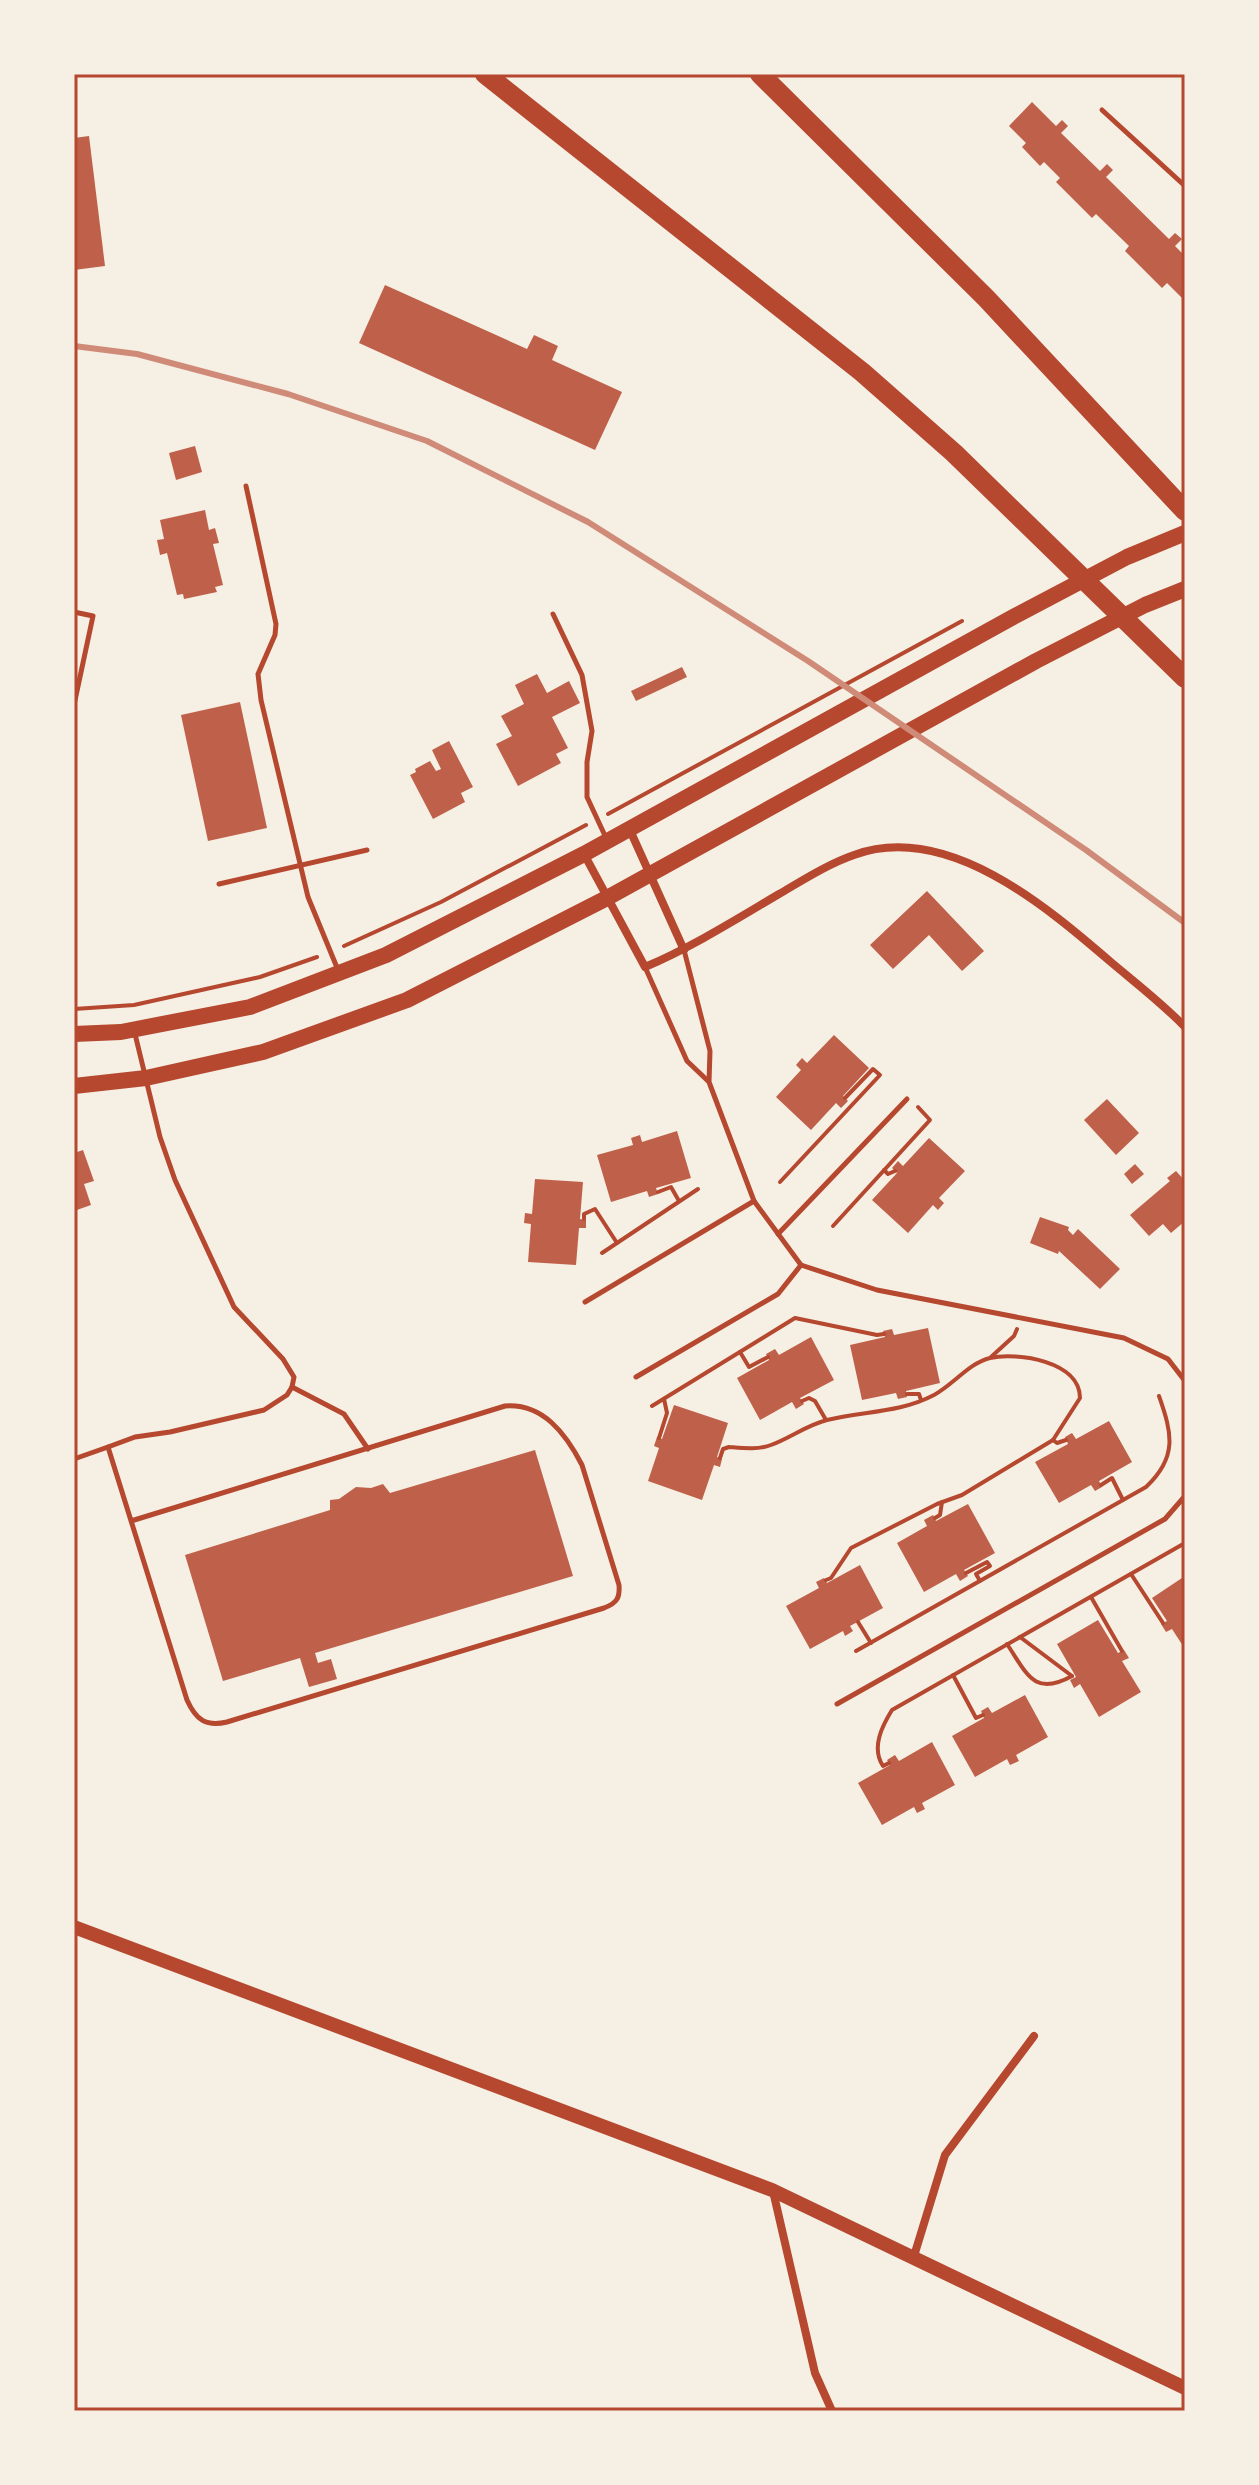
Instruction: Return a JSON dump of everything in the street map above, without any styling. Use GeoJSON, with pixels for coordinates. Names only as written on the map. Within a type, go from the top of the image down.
{"type":"FeatureCollection","features":[{"type":"Feature","properties":{"kind":"highway"},"geometry":{"type":"LineString","coordinates":[[485,74],[862,372],[954,453],[1185,678]]}},
{"type":"Feature","properties":{"kind":"highway"},"geometry":{"type":"LineString","coordinates":[[760,74],[986,298],[1185,511]]}},
{"type":"Feature","properties":{"kind":"main road"},"geometry":{"type":"LineString","coordinates":[[74,1034],[134,1029],[250,1007],[386,955],[584,854],[1015,616],[1127,557],[1185,533]]}},
{"type":"Feature","properties":{"kind":"main road"},"geometry":{"type":"LineString","coordinates":[[74,1086],[146,1078],[263,1052],[407,1000],[607,898],[1036,661],[1145,605],[1185,589]]}},
{"type":"Feature","properties":{"kind":"street"},"geometry":{"type":"LineString","coordinates":[[629,828],[652,873],[684,950]]}},
{"type":"Feature","properties":{"kind":"street"},"geometry":{"type":"LineString","coordinates":[[584,854],[645,967],[684,950],[807,878],[856,854],[898,847],[940,852],[983,870],[1056,915],[1185,1027]]}},
{"type":"Feature","properties":{"kind":"street"},"geometry":{"type":"LineString","coordinates":[[74,1927],[772,2190],[1185,2388]]}},
{"type":"Feature","properties":{"kind":"street"},"geometry":{"type":"LineString","coordinates":[[914,2256],[945,2155],[1034,2036]]}},
{"type":"Feature","properties":{"kind":"street"},"geometry":{"type":"LineString","coordinates":[[772,2190],[815,2373],[832,2411]]}},
{"type":"Feature","properties":{"kind":"lane"},"geometry":{"type":"LineString","coordinates":[[1102,110],[1185,186]]}},
{"type":"Feature","properties":{"kind":"lane"},"geometry":{"type":"LineString","coordinates":[[246,486],[276,624],[258,682],[308,897],[339,973]]}},
{"type":"Feature","properties":{"kind":"lane"},"geometry":{"type":"LineString","coordinates":[[74,612],[93,616],[74,705]]}},
{"type":"Feature","properties":{"kind":"lane"},"geometry":{"type":"LineString","coordinates":[[553,614],[582,675],[592,731],[587,762],[587,797],[607,841]]}},
{"type":"Feature","properties":{"kind":"lane"},"geometry":{"type":"LineString","coordinates":[[219,884],[367,850]]}},
{"type":"Feature","properties":{"kind":"lane"},"geometry":{"type":"LineString","coordinates":[[684,950],[710,1051],[709,1082],[754,1201],[801,1265],[877,1290],[1124,1338],[1168,1359],[1185,1381]]}},
{"type":"Feature","properties":{"kind":"lane"},"geometry":{"type":"LineString","coordinates":[[645,967],[687,1061],[709,1082]]}},
{"type":"Feature","properties":{"kind":"lane"},"geometry":{"type":"LineString","coordinates":[[74,1459],[135,1437],[264,1410],[287,1395],[292,1387],[291,1370],[234,1307],[175,1180],[160,1137],[134,1029]]}},
{"type":"Feature","properties":{"kind":"lane"},"geometry":{"type":"LineString","coordinates":[[778,1234],[907,1099]]}},
{"type":"Feature","properties":{"kind":"lane"},"geometry":{"type":"LineString","coordinates":[[585,1302],[754,1201]]}},
{"type":"Feature","properties":{"kind":"lane"},"geometry":{"type":"LineString","coordinates":[[636,1377],[778,1294],[801,1265]]}},
{"type":"Feature","properties":{"kind":"lane"},"geometry":{"type":"LineString","coordinates":[[292,1387],[344,1414],[368,1449]]}},
{"type":"Feature","properties":{"kind":"lane"},"geometry":{"type":"LineString","coordinates":[[108,1447],[131,1521],[187,1700],[193,1714],[203,1723],[215,1725],[604,1608],[615,1604],[620,1596],[582,1465],[555,1426],[531,1408],[518,1405],[505,1406],[131,1521]]}},
{"type":"Feature","properties":{"kind":"lane"},"geometry":{"type":"LineString","coordinates":[[837,1704],[1165,1519],[1185,1496]]}},
{"type":"Feature","properties":{"kind":"path"},"geometry":{"type":"LineString","coordinates":[[74,1009],[148,1002],[260,977],[331,952],[441,902],[973,616]]}},
{"type":"Feature","properties":{"kind":"path"},"geometry":{"type":"LineString","coordinates":[[780,1182],[880,1075],[873,1069],[845,1098]]}},
{"type":"Feature","properties":{"kind":"path"},"geometry":{"type":"LineString","coordinates":[[833,1226],[930,1120],[918,1107]]}},
{"type":"Feature","properties":{"kind":"path"},"geometry":{"type":"LineString","coordinates":[[884,1170],[888,1174],[895,1171]]}},
{"type":"Feature","properties":{"kind":"path"},"geometry":{"type":"LineString","coordinates":[[658,1192],[671,1187],[679,1201]]}},
{"type":"Feature","properties":{"kind":"path"},"geometry":{"type":"LineString","coordinates":[[602,1253],[698,1189]]}},
{"type":"Feature","properties":{"kind":"path"},"geometry":{"type":"LineString","coordinates":[[584,1219],[584,1214],[595,1209],[617,1243]]}},
{"type":"Feature","properties":{"kind":"path"},"geometry":{"type":"LineString","coordinates":[[652,1406],[795,1318],[884,1334]]}},
{"type":"Feature","properties":{"kind":"path"},"geometry":{"type":"LineString","coordinates":[[720,1458],[723,1449],[729,1447],[770,1446],[826,1420],[899,1408],[935,1395],[990,1358],[1014,1336],[1020,1319]]}},
{"type":"Feature","properties":{"kind":"path"},"geometry":{"type":"LineString","coordinates":[[740,1352],[749,1367],[768,1357]]}},
{"type":"Feature","properties":{"kind":"path"},"geometry":{"type":"LineString","coordinates":[[826,1580],[831,1578],[851,1548],[962,1495],[1053,1440],[1080,1398],[1080,1391],[1072,1377],[1036,1358],[1022,1355],[990,1358]]}},
{"type":"Feature","properties":{"kind":"path"},"geometry":{"type":"LineString","coordinates":[[907,1394],[919,1394],[921,1400]]}},
{"type":"Feature","properties":{"kind":"path"},"geometry":{"type":"LineString","coordinates":[[856,1651],[1146,1487],[1160,1474],[1168,1458],[1169,1426],[1159,1396]]}},
{"type":"Feature","properties":{"kind":"path"},"geometry":{"type":"LineString","coordinates":[[802,1401],[809,1398],[815,1401],[826,1420]]}},
{"type":"Feature","properties":{"kind":"path"},"geometry":{"type":"LineString","coordinates":[[659,1438],[667,1413],[664,1399]]}},
{"type":"Feature","properties":{"kind":"path"},"geometry":{"type":"LineString","coordinates":[[1053,1440],[1057,1443],[1066,1440]]}},
{"type":"Feature","properties":{"kind":"path"},"geometry":{"type":"LineString","coordinates":[[1101,1485],[1112,1478],[1123,1500]]}},
{"type":"Feature","properties":{"kind":"path"},"geometry":{"type":"LineString","coordinates":[[935,1518],[940,1515],[942,1502]]}},
{"type":"Feature","properties":{"kind":"path"},"geometry":{"type":"LineString","coordinates":[[889,1763],[883,1766],[878,1750],[879,1736],[892,1710],[1185,1543]]}},
{"type":"Feature","properties":{"kind":"path"},"geometry":{"type":"LineString","coordinates":[[966,1573],[987,1562],[990,1566],[976,1574],[980,1581]]}},
{"type":"Feature","properties":{"kind":"path"},"geometry":{"type":"LineString","coordinates":[[1131,1574],[1163,1623]]}},
{"type":"Feature","properties":{"kind":"path"},"geometry":{"type":"LineString","coordinates":[[1091,1597],[1122,1651]]}},
{"type":"Feature","properties":{"kind":"path"},"geometry":{"type":"LineString","coordinates":[[858,1622],[871,1643]]}},
{"type":"Feature","properties":{"kind":"path"},"geometry":{"type":"LineString","coordinates":[[1007,1644],[1022,1667],[1040,1684],[1049,1686],[1072,1677],[1020,1637]]}},
{"type":"Feature","properties":{"kind":"path"},"geometry":{"type":"LineString","coordinates":[[953,1675],[976,1718],[983,1715]]}},
{"type":"Feature","properties":{"kind":"building"},"geometry":{"type":"Polygon","coordinates":[[[1032,102],[1056,126],[1062,120],[1068,126],[1061,133],[1100,171],[1107,164],[1113,170],[1106,177],[1169,239],[1175,233],[1182,239],[1175,246],[1185,256],[1185,301],[1167,283],[1162,288],[1125,251],[1129,246],[1096,214],[1092,218],[1056,182],[1060,178],[1044,162],[1040,166],[1022,147],[1026,143],[1009,126],[1032,102]]]}},
{"type":"Feature","properties":{"kind":"building"},"geometry":{"type":"Polygon","coordinates":[[[89,136],[105,266],[74,270],[74,138],[89,136]]]}},
{"type":"Feature","properties":{"kind":"building"},"geometry":{"type":"Polygon","coordinates":[[[385,285],[527,349],[534,335],[558,346],[552,360],[622,392],[595,450],[359,343],[385,285]]]}},
{"type":"Feature","properties":{"kind":"building"},"geometry":{"type":"Polygon","coordinates":[[[195,446],[202,472],[176,480],[169,453],[195,446]]]}},
{"type":"Feature","properties":{"kind":"building"},"geometry":{"type":"Polygon","coordinates":[[[205,510],[209,530],[215,528],[219,543],[213,544],[223,585],[215,587],[217,592],[184,599],[183,594],[177,595],[167,553],[160,555],[157,540],[164,539],[160,520],[205,510]]]}},
{"type":"Feature","properties":{"kind":"building"},"geometry":{"type":"Polygon","coordinates":[[[682,667],[687,677],[636,701],[631,691],[682,667]]]}},
{"type":"Feature","properties":{"kind":"building"},"geometry":{"type":"Polygon","coordinates":[[[537,674],[547,693],[569,681],[580,703],[552,717],[568,748],[556,754],[561,763],[518,786],[496,744],[512,736],[501,716],[524,704],[515,685],[537,674]]]}},
{"type":"Feature","properties":{"kind":"building"},"geometry":{"type":"Polygon","coordinates":[[[240,702],[267,828],[208,841],[181,715],[240,702]]]}},
{"type":"Feature","properties":{"kind":"building"},"geometry":{"type":"Polygon","coordinates":[[[449,741],[473,787],[461,793],[465,802],[433,819],[410,775],[430,761],[436,771],[441,769],[432,750],[449,741]]]}},
{"type":"Feature","properties":{"kind":"building"},"geometry":{"type":"Polygon","coordinates":[[[927,891],[984,951],[962,971],[929,935],[893,969],[870,945],[927,891]]]}},
{"type":"Feature","properties":{"kind":"building"},"geometry":{"type":"Polygon","coordinates":[[[834,1035],[869,1068],[843,1096],[848,1101],[841,1108],[836,1103],[811,1130],[776,1097],[801,1070],[796,1065],[802,1058],[807,1063],[834,1035]]]}},
{"type":"Feature","properties":{"kind":"building"},"geometry":{"type":"Polygon","coordinates":[[[1107,1099],[1139,1133],[1116,1155],[1084,1120],[1107,1099]]]}},
{"type":"Feature","properties":{"kind":"building"},"geometry":{"type":"Polygon","coordinates":[[[677,1131],[691,1178],[656,1188],[658,1194],[649,1197],[647,1191],[611,1202],[597,1155],[633,1145],[631,1138],[640,1135],[642,1142],[677,1131]]]}},
{"type":"Feature","properties":{"kind":"building"},"geometry":{"type":"Polygon","coordinates":[[[929,1138],[965,1171],[939,1198],[944,1203],[938,1210],[933,1205],[908,1233],[872,1200],[897,1173],[892,1168],[898,1161],[903,1166],[929,1138]]]}},
{"type":"Feature","properties":{"kind":"building"},"geometry":{"type":"Polygon","coordinates":[[[83,1150],[94,1181],[84,1184],[91,1205],[74,1211],[74,1153],[83,1150]]]}},
{"type":"Feature","properties":{"kind":"building"},"geometry":{"type":"Polygon","coordinates":[[[1135,1164],[1144,1174],[1132,1184],[1124,1174],[1135,1164]]]}},
{"type":"Feature","properties":{"kind":"building"},"geometry":{"type":"Polygon","coordinates":[[[1176,1171],[1185,1181],[1185,1221],[1171,1233],[1163,1224],[1149,1236],[1130,1215],[1170,1181],[1167,1178],[1176,1171]]]}},
{"type":"Feature","properties":{"kind":"building"},"geometry":{"type":"Polygon","coordinates":[[[535,1179],[583,1182],[580,1219],[586,1220],[586,1228],[579,1228],[576,1265],[528,1262],[531,1224],[524,1223],[525,1213],[532,1214],[535,1179]]]}},
{"type":"Feature","properties":{"kind":"building"},"geometry":{"type":"Polygon","coordinates":[[[1040,1217],[1069,1227],[1073,1235],[1078,1229],[1120,1269],[1100,1289],[1059,1251],[1058,1254],[1030,1243],[1040,1217]]]}},
{"type":"Feature","properties":{"kind":"building"},"geometry":{"type":"Polygon","coordinates":[[[928,1328],[940,1383],[906,1391],[907,1397],[898,1399],[896,1393],[862,1400],[850,1345],[885,1337],[883,1331],[892,1329],[894,1335],[928,1328]]]}},
{"type":"Feature","properties":{"kind":"building"},"geometry":{"type":"Polygon","coordinates":[[[811,1337],[834,1380],[800,1398],[804,1404],[796,1409],[792,1402],[760,1420],[737,1378],[769,1360],[766,1354],[775,1349],[779,1355],[811,1337]]]}},
{"type":"Feature","properties":{"kind":"building"},"geometry":{"type":"Polygon","coordinates":[[[674,1405],[728,1423],[717,1457],[722,1459],[720,1467],[714,1465],[702,1500],[648,1481],[659,1448],[654,1446],[657,1437],[662,1439],[674,1405]]]}},
{"type":"Feature","properties":{"kind":"building"},"geometry":{"type":"Polygon","coordinates":[[[1109,1421],[1132,1462],[1099,1481],[1102,1487],[1095,1491],[1091,1485],[1059,1503],[1035,1462],[1068,1444],[1065,1437],[1072,1433],[1076,1439],[1109,1421]]]}},
{"type":"Feature","properties":{"kind":"building"},"geometry":{"type":"Polygon","coordinates":[[[535,1450],[573,1576],[315,1653],[318,1663],[331,1659],[337,1679],[309,1687],[300,1658],[223,1681],[185,1555],[330,1510],[330,1500],[339,1499],[356,1487],[371,1488],[383,1484],[390,1493],[535,1450]]]}},
{"type":"Feature","properties":{"kind":"building"},"geometry":{"type":"Polygon","coordinates":[[[968,1504],[995,1553],[964,1570],[968,1576],[960,1581],[956,1574],[924,1592],[897,1543],[927,1526],[924,1520],[933,1515],[936,1521],[968,1504]]]}},
{"type":"Feature","properties":{"kind":"building"},"geometry":{"type":"Polygon","coordinates":[[[860,1565],[883,1608],[850,1626],[853,1631],[845,1636],[843,1631],[810,1649],[786,1606],[819,1588],[816,1582],[824,1578],[827,1583],[860,1565]]]}},
{"type":"Feature","properties":{"kind":"building"},"geometry":{"type":"Polygon","coordinates":[[[1185,1576],[1185,1649],[1172,1629],[1166,1632],[1161,1624],[1167,1621],[1152,1598],[1185,1576]]]}},
{"type":"Feature","properties":{"kind":"building"},"geometry":{"type":"Polygon","coordinates":[[[1098,1620],[1118,1653],[1124,1650],[1129,1658],[1122,1661],[1141,1692],[1099,1717],[1080,1684],[1074,1688],[1070,1680],[1076,1677],[1057,1644],[1098,1620]]]}},
{"type":"Feature","properties":{"kind":"building"},"geometry":{"type":"Polygon","coordinates":[[[1025,1695],[1048,1737],[1016,1755],[1019,1761],[1010,1765],[1007,1759],[975,1777],[952,1736],[984,1718],[981,1711],[988,1707],[992,1713],[1025,1695]]]}},
{"type":"Feature","properties":{"kind":"building"},"geometry":{"type":"Polygon","coordinates":[[[932,1742],[955,1785],[922,1803],[925,1809],[917,1813],[914,1807],[882,1825],[858,1783],[890,1765],[887,1760],[895,1755],[899,1761],[932,1742]]]}},
{"type":"Feature","properties":{"kind":"railway"},"geometry":{"type":"LineString","coordinates":[[74,346],[137,354],[288,394],[427,441],[588,522],[808,661],[1086,850],[1185,923]]}}]}
